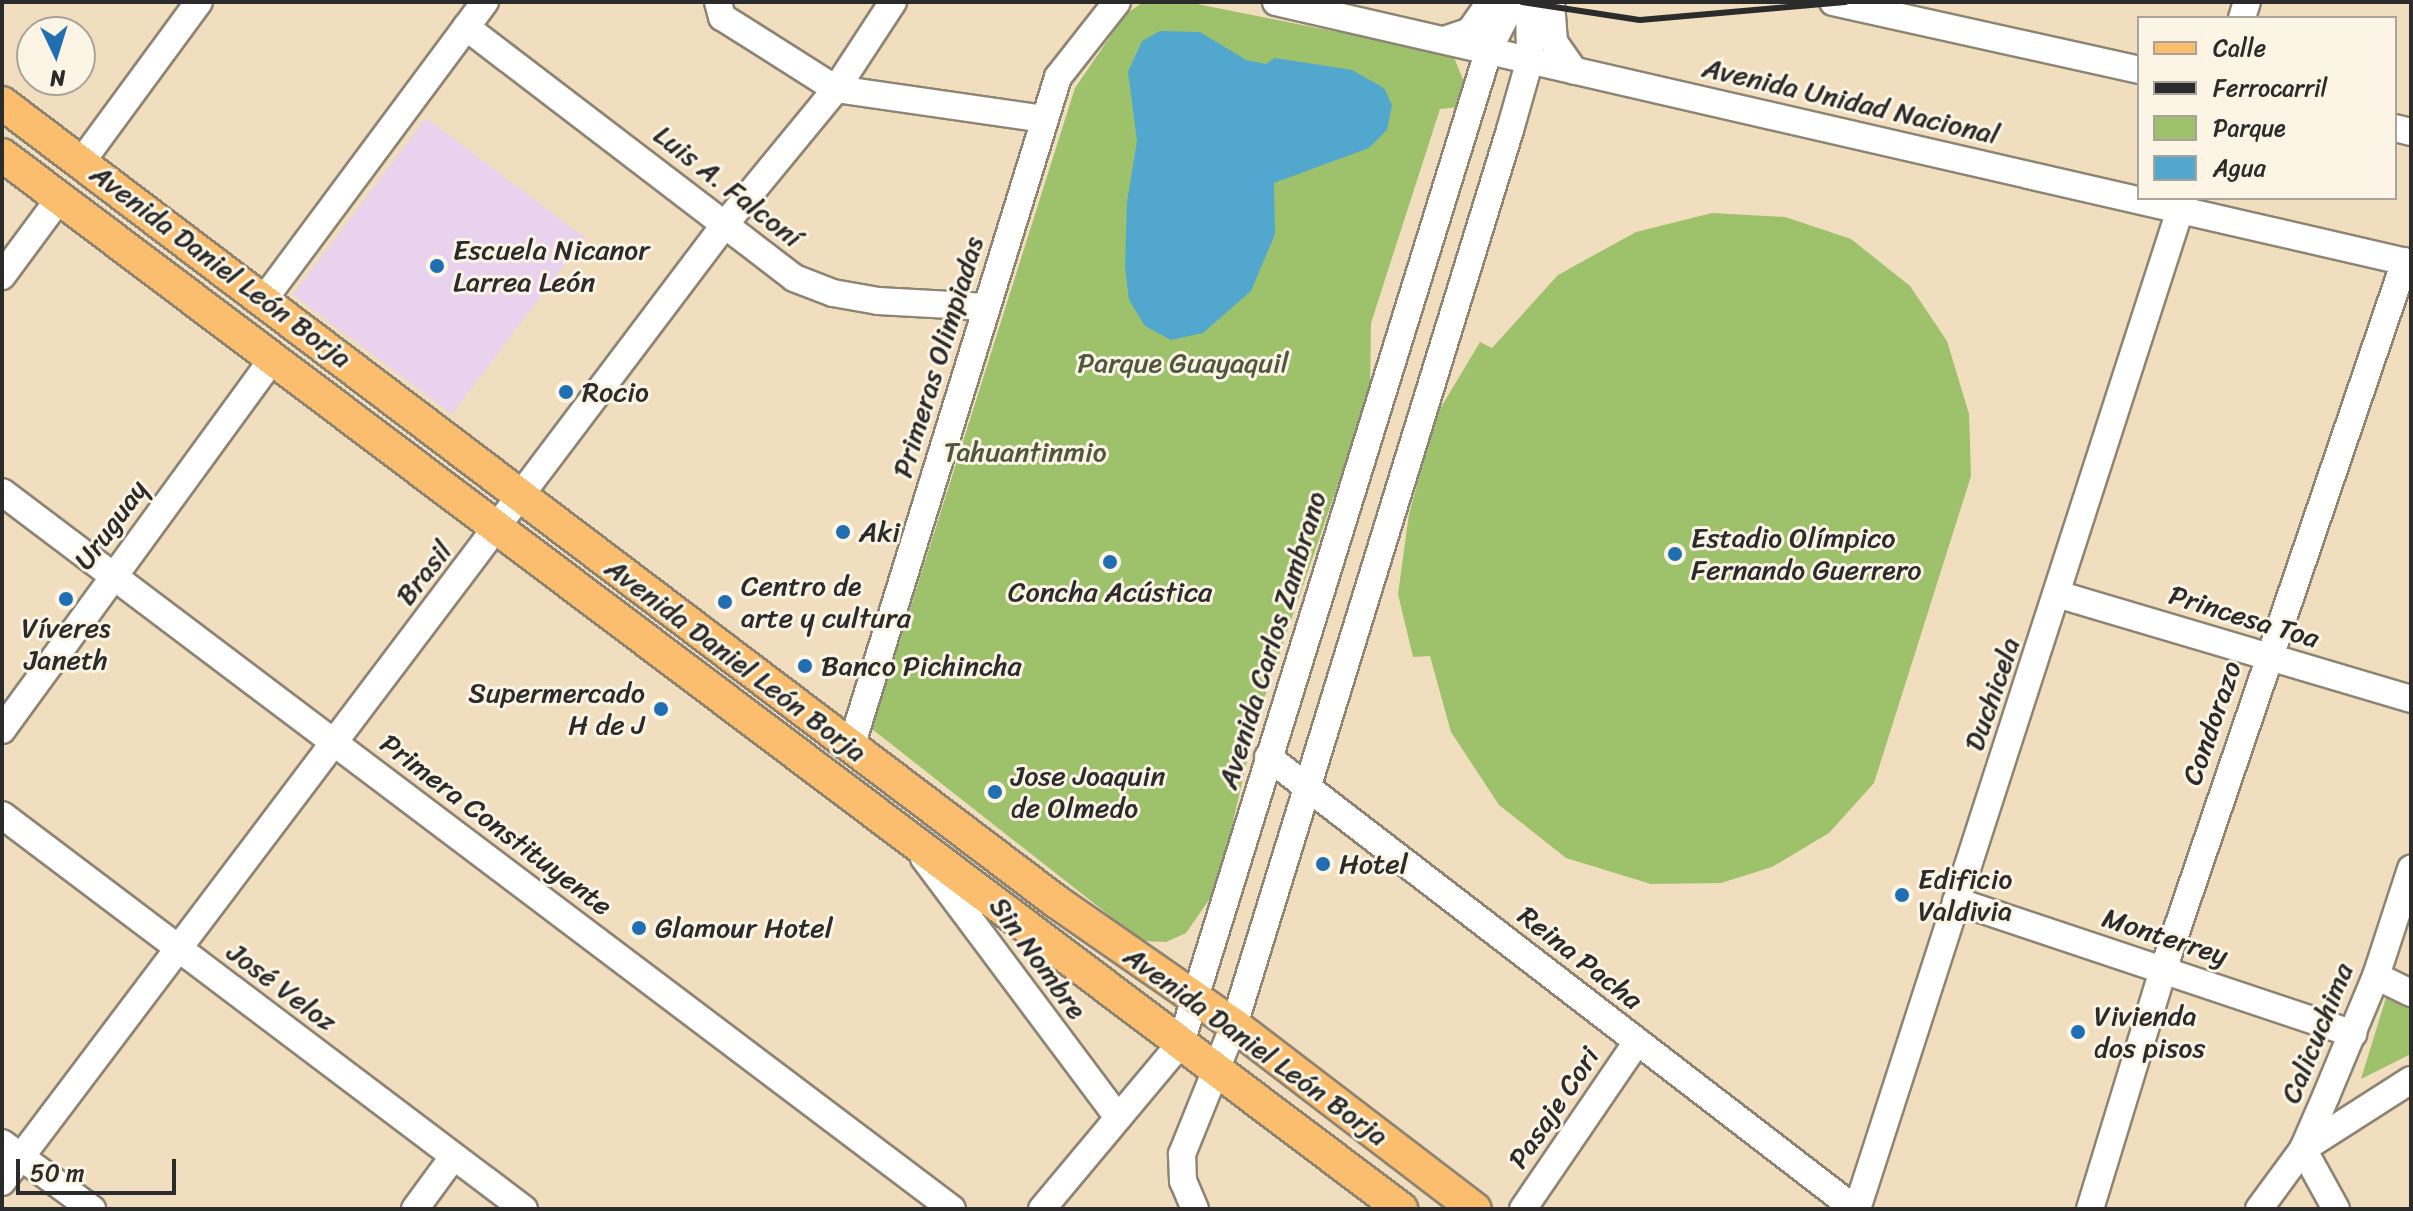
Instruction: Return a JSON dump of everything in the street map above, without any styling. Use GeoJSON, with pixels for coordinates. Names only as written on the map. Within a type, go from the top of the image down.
{"type":"FeatureCollection","features":[{"type":"Feature","properties":{"kind":"main road","name":"Avenida Daniel León Borja"},"geometry":{"type":"LineString","coordinates":[[2,103],[265,298],[522,498],[851,747],[1234,1025],[1475,1209]]}},
{"type":"Feature","properties":{"kind":"main road","name":"Avenida Daniel León Borja"},"geometry":{"type":"LineString","coordinates":[[2,155],[1401,1209]]}},
{"type":"Feature","properties":{"kind":"street"},"geometry":{"type":"LineString","coordinates":[[82,161],[199,2]]}},
{"type":"Feature","properties":{"kind":"street"},"geometry":{"type":"LineString","coordinates":[[265,298],[485,2]]}},
{"type":"Feature","properties":{"kind":"street"},"geometry":{"type":"LineString","coordinates":[[718,2],[722,17],[836,89],[1043,119]]}},
{"type":"Feature","properties":{"kind":"street","name":"Brasil"},"geometry":{"type":"LineString","coordinates":[[2,1182],[12,1150],[179,948],[522,498],[726,223],[836,89],[893,2]]}},
{"type":"Feature","properties":{"kind":"street","name":"Primeras Olimpiadas"},"geometry":{"type":"LineString","coordinates":[[851,747],[1043,119],[1058,77],[1117,2]]}},
{"type":"Feature","properties":{"kind":"street","name":"Avenida Unidad Nacional"},"geometry":{"type":"LineString","coordinates":[[1276,2],[1447,39],[1574,71],[2137,194]]}},
{"type":"Feature","properties":{"kind":"street"},"geometry":{"type":"LineString","coordinates":[[1447,39],[1470,31],[1490,2]]}},
{"type":"Feature","properties":{"kind":"street","name":"Avenida Carlos Zambrano"},"geometry":{"type":"LineString","coordinates":[[1042,1209],[1181,1043],[1489,49],[1513,2]]}},
{"type":"Feature","properties":{"kind":"street"},"geometry":{"type":"LineString","coordinates":[[1195,1209],[1183,1181],[1182,1154],[1234,1025],[1304,786],[1530,60],[1529,2]]}},
{"type":"Feature","properties":{"kind":"street"},"geometry":{"type":"LineString","coordinates":[[1551,2],[1554,42],[1574,71]]}},
{"type":"Feature","properties":{"kind":"street"},"geometry":{"type":"LineString","coordinates":[[1833,2],[2137,70]]}},
{"type":"Feature","properties":{"kind":"street","name":"Luis A. Falconí"},"geometry":{"type":"LineString","coordinates":[[466,27],[794,278],[833,293],[878,301],[987,307]]}},
{"type":"Feature","properties":{"kind":"street"},"geometry":{"type":"LineString","coordinates":[[2,276],[59,199]]}},
{"type":"Feature","properties":{"kind":"street","name":"Avenida Unidad Nacional"},"geometry":{"type":"LineString","coordinates":[[2182,204],[2408,262]]}},
{"type":"Feature","properties":{"kind":"street","name":"Duchicela"},"geometry":{"type":"LineString","coordinates":[[1856,1209],[2060,595],[2182,204]]}},
{"type":"Feature","properties":{"kind":"street","name":"Condorazo"},"geometry":{"type":"LineString","coordinates":[[2090,1209],[2163,970],[2268,658],[2408,262]]}},
{"type":"Feature","properties":{"kind":"street","name":"Uruguay"},"geometry":{"type":"LineString","coordinates":[[2,730],[273,359]]}},
{"type":"Feature","properties":{"kind":"street","name":"Primera Constituyente"},"geometry":{"type":"LineString","coordinates":[[2,492],[952,1209]]}},
{"type":"Feature","properties":{"kind":"street","name":"Princesa Toa"},"geometry":{"type":"LineString","coordinates":[[2060,595],[2411,699]]}},
{"type":"Feature","properties":{"kind":"street","name":"Reina Pacha"},"geometry":{"type":"LineString","coordinates":[[1268,757],[1856,1209]]}},
{"type":"Feature","properties":{"kind":"street","name":"José Veloz"},"geometry":{"type":"LineString","coordinates":[[2,815],[524,1209]]}},
{"type":"Feature","properties":{"kind":"street","name":"Sin Nombre"},"geometry":{"type":"LineString","coordinates":[[908,836],[1118,1117]]}},
{"type":"Feature","properties":{"kind":"street","name":"Calicuchima"},"geometry":{"type":"LineString","coordinates":[[2259,1209],[2303,1149],[2376,976],[2411,869]]}},
{"type":"Feature","properties":{"kind":"street","name":"Monterrey"},"geometry":{"type":"LineString","coordinates":[[1956,901],[2353,1034]]}},
{"type":"Feature","properties":{"kind":"street"},"geometry":{"type":"LineString","coordinates":[[2376,976],[2411,993]]}},
{"type":"Feature","properties":{"kind":"street","name":"Pasaje Cori"},"geometry":{"type":"LineString","coordinates":[[1523,1209],[1637,1042]]}},
{"type":"Feature","properties":{"kind":"street"},"geometry":{"type":"LineString","coordinates":[[2336,1209],[2303,1149],[2411,1080]]}},
{"type":"Feature","properties":{"kind":"street"},"geometry":{"type":"LineString","coordinates":[[12,1150],[92,1209]]}},
{"type":"Feature","properties":{"kind":"street"},"geometry":{"type":"LineString","coordinates":[[415,1209],[453,1157]]}},
{"type":"Feature","properties":{"kind":"shaded area","name":"Escuela Nicanor Larrea León"},"geometry":{"type":"Polygon","coordinates":[[[426,118],[585,238],[452,414],[293,294],[426,118]]]}},
{"type":"Feature","properties":{"kind":"green space","name":"Parque Guayaquil"},"geometry":{"type":"Polygon","coordinates":[[[1143,2],[1187,2],[1453,55],[1466,87],[1460,107],[1440,109],[1371,323],[1370,391],[1256,722],[1218,887],[1186,933],[1166,942],[1142,941],[872,729],[1075,88],[1125,15],[1143,2]]]}},
{"type":"Feature","properties":{"kind":"green space","name":"Estadio Olímpico Fernando Guerrero"},"geometry":{"type":"Polygon","coordinates":[[[1712,213],[1785,217],[1851,239],[1910,286],[1947,341],[1969,414],[1971,476],[1874,783],[1829,833],[1772,867],[1721,883],[1651,884],[1566,858],[1499,805],[1451,732],[1430,656],[1413,657],[1398,594],[1409,514],[1437,414],[1480,342],[1492,348],[1558,275],[1636,232],[1712,213]]]}},
{"type":"Feature","properties":{"kind":"green space"},"geometry":{"type":"Polygon","coordinates":[[[2389,988],[2411,1001],[2411,1054],[2361,1079],[2389,988]]]}},
{"type":"Feature","properties":{"kind":"water"},"geometry":{"type":"Polygon","coordinates":[[[1160,31],[1200,32],[1246,60],[1266,64],[1275,58],[1352,70],[1384,88],[1392,105],[1387,130],[1369,148],[1274,183],[1275,234],[1251,291],[1203,333],[1171,340],[1145,326],[1129,300],[1125,267],[1127,202],[1137,141],[1128,72],[1142,41],[1160,31]]]}},
{"type":"Feature","properties":{"kind":"railway"},"geometry":{"type":"LineString","coordinates":[[1522,2],[1640,20],[1845,2]]}},
{"type":"Feature","properties":{"kind":"place","name":"Escuela Nicanor Larrea León"},"geometry":{"type":"Point","coordinates":[437,266]}},
{"type":"Feature","properties":{"kind":"place","name":"Rocio"},"geometry":{"type":"Point","coordinates":[566,392]}},
{"type":"Feature","properties":{"kind":"place","name":"Aki"},"geometry":{"type":"Point","coordinates":[843,532]}},
{"type":"Feature","properties":{"kind":"place","name":"Estadio Olímpico Fernando Guerrero"},"geometry":{"type":"Point","coordinates":[1675,554]}},
{"type":"Feature","properties":{"kind":"place","name":"Concha Acústica"},"geometry":{"type":"Point","coordinates":[1110,562]}},
{"type":"Feature","properties":{"kind":"place","name":"Víveres Janeth"},"geometry":{"type":"Point","coordinates":[66,599]}},
{"type":"Feature","properties":{"kind":"place","name":"Centro de arte y cultura"},"geometry":{"type":"Point","coordinates":[725,602]}},
{"type":"Feature","properties":{"kind":"place","name":"Banco Pichincha"},"geometry":{"type":"Point","coordinates":[805,666]}},
{"type":"Feature","properties":{"kind":"place","name":"Supermercado H de J"},"geometry":{"type":"Point","coordinates":[661,709]}},
{"type":"Feature","properties":{"kind":"place","name":"Jose Joaquin de Olmedo"},"geometry":{"type":"Point","coordinates":[995,792]}},
{"type":"Feature","properties":{"kind":"place","name":"Hotel"},"geometry":{"type":"Point","coordinates":[1323,864]}},
{"type":"Feature","properties":{"kind":"place","name":"Edificio Valdivia"},"geometry":{"type":"Point","coordinates":[1902,895]}},
{"type":"Feature","properties":{"kind":"place","name":"Glamour Hotel"},"geometry":{"type":"Point","coordinates":[639,928]}},
{"type":"Feature","properties":{"kind":"place","name":"Vivienda dos pisos"},"geometry":{"type":"Point","coordinates":[2078,1032]}},
{"type":"Feature","properties":{"kind":"park label","name":"Tahuantinmio"},"geometry":{"type":"Point","coordinates":[1025,452]}}]}
